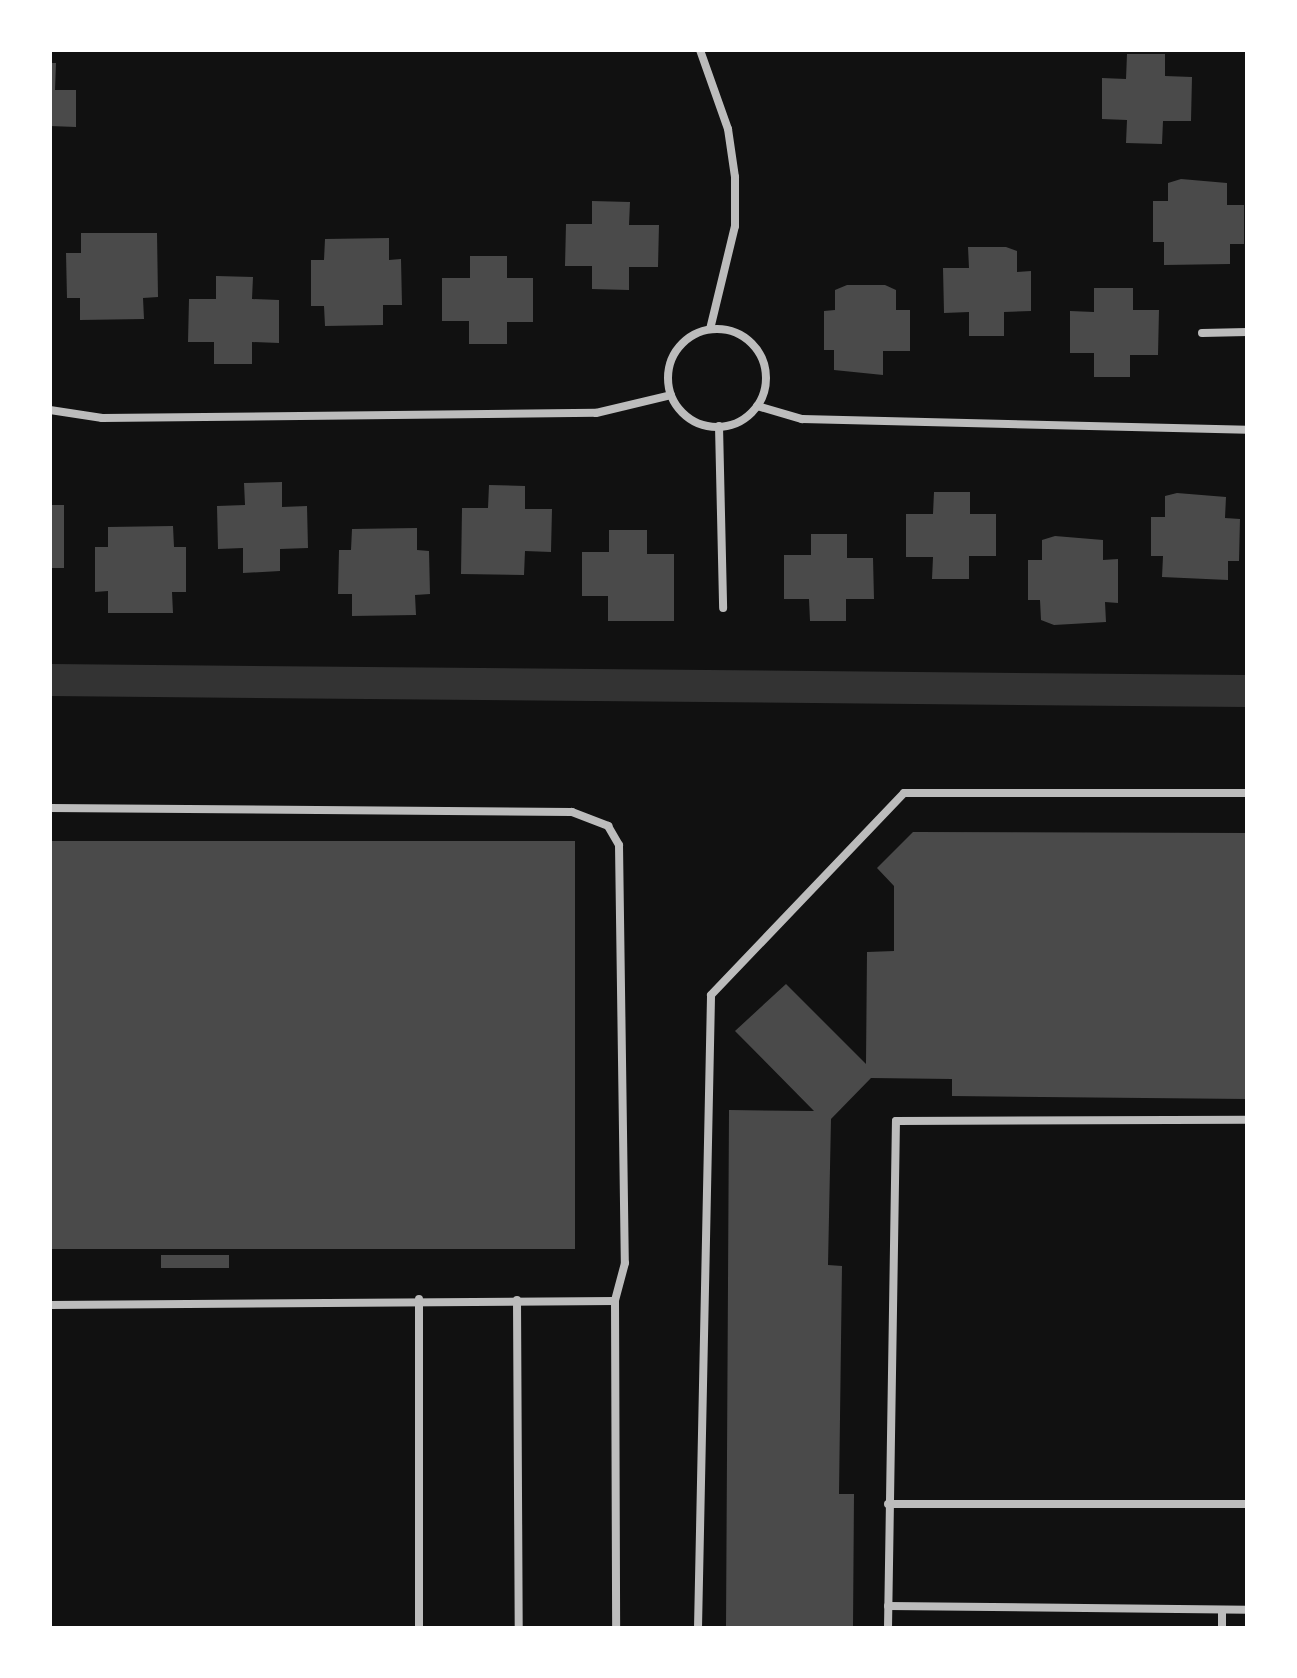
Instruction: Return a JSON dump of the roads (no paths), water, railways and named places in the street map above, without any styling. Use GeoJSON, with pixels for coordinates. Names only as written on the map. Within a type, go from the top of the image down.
{"type":"FeatureCollection","features":[{"type":"Feature","properties":{"kind":"lane"},"geometry":{"type":"LineString","coordinates":[[700,50],[728,129],[735,176],[735,226],[710,330]]}},
{"type":"Feature","properties":{"kind":"lane"},"geometry":{"type":"LineString","coordinates":[[710,330],[741,335],[762,358],[764,391],[757,406],[720,426],[696,423],[671,395],[673,354],[710,330]]}},
{"type":"Feature","properties":{"kind":"lane"},"geometry":{"type":"LineString","coordinates":[[1202,333],[1247,332]]}},
{"type":"Feature","properties":{"kind":"lane"},"geometry":{"type":"LineString","coordinates":[[50,410],[102,418],[596,412],[671,395]]}},
{"type":"Feature","properties":{"kind":"lane"},"geometry":{"type":"LineString","coordinates":[[757,406],[802,418],[1247,430]]}},
{"type":"Feature","properties":{"kind":"lane"},"geometry":{"type":"LineString","coordinates":[[720,426],[722,608]]}},
{"type":"Feature","properties":{"kind":"lane"},"geometry":{"type":"LineString","coordinates":[[698,1628],[711,995],[904,793],[1247,793]]}},
{"type":"Feature","properties":{"kind":"lane"},"geometry":{"type":"LineString","coordinates":[[50,808],[572,812],[608,826],[619,845],[620,865],[625,1263],[615,1301],[616,1628]]}},
{"type":"Feature","properties":{"kind":"lane"},"geometry":{"type":"LineString","coordinates":[[888,1628],[896,1121],[1247,1120]]}},
{"type":"Feature","properties":{"kind":"lane"},"geometry":{"type":"LineString","coordinates":[[50,1304],[419,1299],[615,1301]]}},
{"type":"Feature","properties":{"kind":"lane"},"geometry":{"type":"LineString","coordinates":[[419,1299],[419,1628]]}},
{"type":"Feature","properties":{"kind":"lane"},"geometry":{"type":"LineString","coordinates":[[517,1300],[519,1628]]}},
{"type":"Feature","properties":{"kind":"lane"},"geometry":{"type":"LineString","coordinates":[[888,1504],[1247,1504]]}},
{"type":"Feature","properties":{"kind":"lane"},"geometry":{"type":"LineString","coordinates":[[888,1606],[1247,1610]]}},
{"type":"Feature","properties":{"kind":"lane"},"geometry":{"type":"LineString","coordinates":[[1222,1610],[1222,1628]]}},
{"type":"Feature","properties":{"kind":"waterway"},"geometry":{"type":"LineString","coordinates":[[50,680],[1247,691]]}}]}
